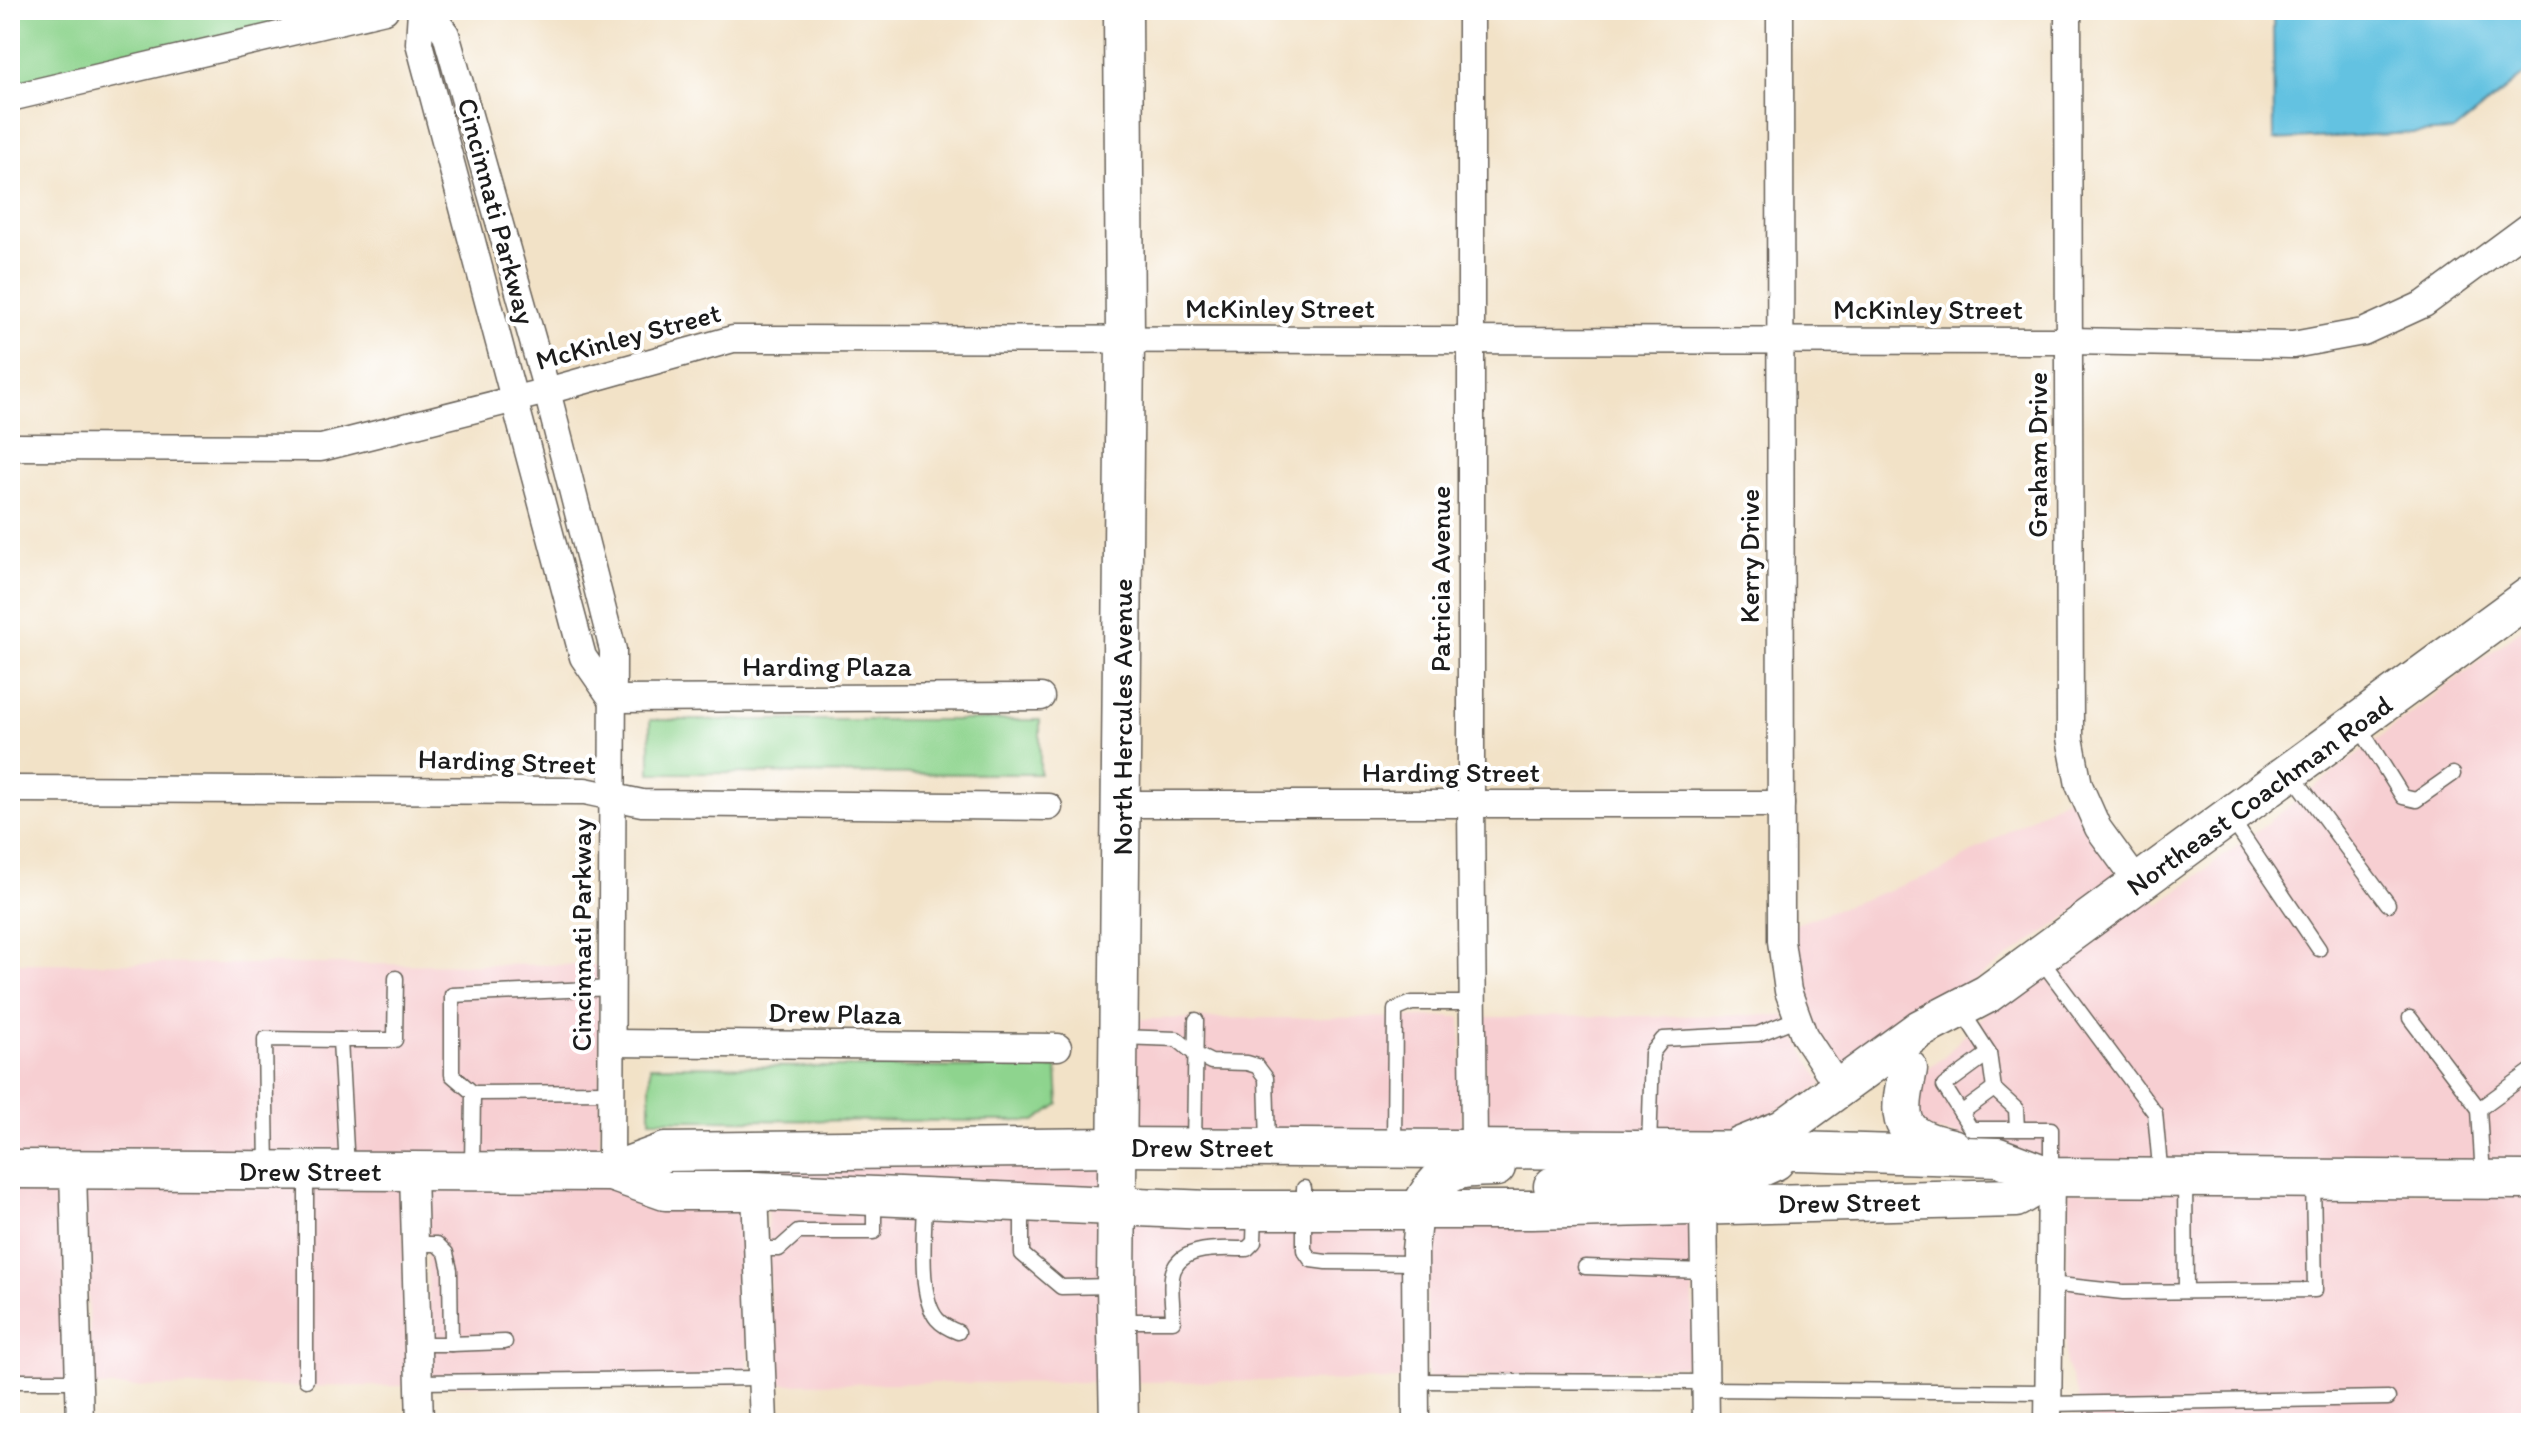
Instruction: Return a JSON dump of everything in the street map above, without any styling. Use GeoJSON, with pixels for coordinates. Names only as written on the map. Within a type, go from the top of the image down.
{"type":"FeatureCollection","features":[{"type":"Feature","properties":{"kind":"main road","name":"North Hercules Avenue"},"geometry":{"type":"LineString","coordinates":[[1119,1423],[1116,1207],[1125,339],[1123,10]]}},
{"type":"Feature","properties":{"kind":"main road","name":"Northeast Coachman Road"},"geometry":{"type":"LineString","coordinates":[[1796,1151],[1935,1048],[1976,1005],[2038,956],[2531,595]]}},
{"type":"Feature","properties":{"kind":"main road","name":"Northeast Coachman Road"},"geometry":{"type":"LineString","coordinates":[[1731,1150],[1783,1129],[1920,1029],[1976,1005]]}},
{"type":"Feature","properties":{"kind":"main road"},"geometry":{"type":"LineString","coordinates":[[1908,1069],[1900,1112],[1907,1128],[1923,1142],[2007,1143]]}},
{"type":"Feature","properties":{"kind":"main road","name":"Drew Street"},"geometry":{"type":"LineString","coordinates":[[611,1172],[665,1152],[1117,1147],[1796,1151],[2007,1143],[2051,1177]]}},
{"type":"Feature","properties":{"kind":"main road"},"geometry":{"type":"LineString","coordinates":[[1425,1199],[1442,1177],[1455,1171],[1547,1166],[1608,1149]]}},
{"type":"Feature","properties":{"kind":"main road","name":"Drew Street"},"geometry":{"type":"LineString","coordinates":[[1425,1199],[1613,1181],[1709,1180],[1744,1175],[1796,1151]]}},
{"type":"Feature","properties":{"kind":"main road","name":"Drew Street"},"geometry":{"type":"LineString","coordinates":[[10,1169],[611,1172],[665,1191],[755,1191],[818,1205],[874,1196],[1209,1210],[1304,1199],[1703,1206],[2016,1198],[2051,1177],[2531,1180]]}},
{"type":"Feature","properties":{"kind":"street"},"geometry":{"type":"LineString","coordinates":[[10,98],[385,10]]}},
{"type":"Feature","properties":{"kind":"street","name":"Cincinnati Parkway"},"geometry":{"type":"LineString","coordinates":[[421,10],[419,43],[583,657],[612,699]]}},
{"type":"Feature","properties":{"kind":"street","name":"Cincinnati Parkway"},"geometry":{"type":"LineString","coordinates":[[428,10],[446,34],[547,391],[613,650],[611,1172]]}},
{"type":"Feature","properties":{"kind":"street","name":"Patricia Avenue"},"geometry":{"type":"LineString","coordinates":[[1471,10],[1474,1148]]}},
{"type":"Feature","properties":{"kind":"street","name":"Kerry Drive"},"geometry":{"type":"LineString","coordinates":[[1780,10],[1781,941],[1788,991],[1804,1035],[1839,1088]]}},
{"type":"Feature","properties":{"kind":"street","name":"Graham Drive"},"geometry":{"type":"LineString","coordinates":[[2068,10],[2070,738],[2079,785],[2098,828],[2138,883]]}},
{"type":"Feature","properties":{"kind":"street","name":"McKinley Street"},"geometry":{"type":"LineString","coordinates":[[10,447],[321,448],[547,391],[733,339],[2069,341],[2293,345],[2363,332],[2424,304],[2531,225]]}},
{"type":"Feature","properties":{"kind":"street","name":"Harding Plaza"},"geometry":{"type":"LineString","coordinates":[[612,699],[1041,697]]}},
{"type":"Feature","properties":{"kind":"street","name":"Harding Street"},"geometry":{"type":"LineString","coordinates":[[10,789],[585,791],[642,803],[1049,807]]}},
{"type":"Feature","properties":{"kind":"street","name":"Harding Street"},"geometry":{"type":"LineString","coordinates":[[1121,804],[1781,804]]}},
{"type":"Feature","properties":{"kind":"street","name":"Drew Plaza"},"geometry":{"type":"LineString","coordinates":[[612,1043],[1058,1047]]}},
{"type":"Feature","properties":{"kind":"street"},"geometry":{"type":"LineString","coordinates":[[73,1170],[80,1423]]}},
{"type":"Feature","properties":{"kind":"street"},"geometry":{"type":"LineString","coordinates":[[413,1172],[420,1423]]}},
{"type":"Feature","properties":{"kind":"street"},"geometry":{"type":"LineString","coordinates":[[2048,1406],[2051,1177]]}},
{"type":"Feature","properties":{"kind":"street"},"geometry":{"type":"LineString","coordinates":[[755,1191],[764,1423]]}},
{"type":"Feature","properties":{"kind":"street"},"geometry":{"type":"LineString","coordinates":[[1416,1423],[1415,1263],[1425,1199]]}},
{"type":"Feature","properties":{"kind":"street"},"geometry":{"type":"LineString","coordinates":[[1703,1206],[1706,1423]]}},
{"type":"Feature","properties":{"kind":"lane"},"geometry":{"type":"LineString","coordinates":[[2357,725],[2403,797],[2416,800],[2453,774]]}},
{"type":"Feature","properties":{"kind":"lane"},"geometry":{"type":"LineString","coordinates":[[2291,773],[2388,904]]}},
{"type":"Feature","properties":{"kind":"lane"},"geometry":{"type":"LineString","coordinates":[[2230,817],[2319,949]]}},
{"type":"Feature","properties":{"kind":"lane"},"geometry":{"type":"LineString","coordinates":[[2038,956],[2155,1113],[2173,1178],[2186,1291]]}},
{"type":"Feature","properties":{"kind":"lane"},"geometry":{"type":"LineString","coordinates":[[267,1171],[265,1039],[395,1040],[396,978]]}},
{"type":"Feature","properties":{"kind":"lane"},"geometry":{"type":"LineString","coordinates":[[612,1092],[473,1093],[452,1075],[452,995],[613,988]]}},
{"type":"Feature","properties":{"kind":"lane"},"geometry":{"type":"LineString","coordinates":[[1394,1148],[1395,1010],[1412,1003],[1473,1003]]}},
{"type":"Feature","properties":{"kind":"lane"},"geometry":{"type":"LineString","coordinates":[[1976,1005],[1989,1053],[1994,1089],[2016,1109],[2007,1143],[1971,1129],[1944,1086],[1989,1053]]}},
{"type":"Feature","properties":{"kind":"lane"},"geometry":{"type":"LineString","coordinates":[[1649,1150],[1652,1053],[1663,1039],[1758,1034],[1798,1018]]}},
{"type":"Feature","properties":{"kind":"lane"},"geometry":{"type":"LineString","coordinates":[[2410,1018],[2479,1109],[2484,1180]]}},
{"type":"Feature","properties":{"kind":"lane"},"geometry":{"type":"LineString","coordinates":[[1194,1147],[1196,1020]]}},
{"type":"Feature","properties":{"kind":"lane"},"geometry":{"type":"LineString","coordinates":[[1119,1037],[1177,1039],[1211,1062],[1257,1066],[1266,1078],[1268,1147]]}},
{"type":"Feature","properties":{"kind":"lane"},"geometry":{"type":"LineString","coordinates":[[340,1040],[347,1171]]}},
{"type":"Feature","properties":{"kind":"lane"},"geometry":{"type":"LineString","coordinates":[[2479,1109],[2531,1071]]}},
{"type":"Feature","properties":{"kind":"lane"},"geometry":{"type":"LineString","coordinates":[[1961,1113],[1994,1089]]}},
{"type":"Feature","properties":{"kind":"lane"},"geometry":{"type":"LineString","coordinates":[[472,1172],[473,1093]]}},
{"type":"Feature","properties":{"kind":"lane"},"geometry":{"type":"LineString","coordinates":[[306,1171],[306,1380]]}},
{"type":"Feature","properties":{"kind":"lane"},"geometry":{"type":"LineString","coordinates":[[2050,1284],[2123,1292],[2315,1290],[2313,1179]]}},
{"type":"Feature","properties":{"kind":"lane"},"geometry":{"type":"LineString","coordinates":[[756,1249],[779,1249],[798,1232],[874,1232],[874,1196]]}},
{"type":"Feature","properties":{"kind":"lane"},"geometry":{"type":"LineString","coordinates":[[925,1198],[925,1290],[928,1305],[936,1318],[958,1332]]}},
{"type":"Feature","properties":{"kind":"lane"},"geometry":{"type":"LineString","coordinates":[[1304,1199],[1304,1250],[1311,1260],[1415,1263]]}},
{"type":"Feature","properties":{"kind":"lane"},"geometry":{"type":"LineString","coordinates":[[1022,1203],[1022,1254],[1061,1287],[1173,1321],[1172,1274],[1184,1258],[1203,1249],[1247,1249],[1254,1242],[1254,1205]]}},
{"type":"Feature","properties":{"kind":"lane"},"geometry":{"type":"LineString","coordinates":[[818,1205],[818,1232]]}},
{"type":"Feature","properties":{"kind":"lane"},"geometry":{"type":"LineString","coordinates":[[415,1244],[437,1244],[446,1253],[450,1270],[451,1344]]}},
{"type":"Feature","properties":{"kind":"lane"},"geometry":{"type":"LineString","coordinates":[[1585,1267],[1704,1271]]}},
{"type":"Feature","properties":{"kind":"lane"},"geometry":{"type":"LineString","coordinates":[[418,1344],[505,1342]]}},
{"type":"Feature","properties":{"kind":"lane"},"geometry":{"type":"LineString","coordinates":[[419,1382],[762,1378]]}},
{"type":"Feature","properties":{"kind":"lane"},"geometry":{"type":"LineString","coordinates":[[10,1381],[79,1381]]}},
{"type":"Feature","properties":{"kind":"lane"},"geometry":{"type":"LineString","coordinates":[[1415,1381],[1706,1386],[2048,1406],[2388,1398]]}},
{"type":"Feature","properties":{"kind":"shaded area"},"geometry":{"type":"Polygon","coordinates":[[[2531,622],[2531,1167],[2058,1164],[1990,1142],[1928,1130],[1916,1119],[1918,1076],[1943,1058],[1993,1005],[2147,892],[2159,905],[2531,622]]]}},
{"type":"Feature","properties":{"kind":"shaded area"},"geometry":{"type":"Polygon","coordinates":[[[2070,795],[2121,880],[1842,1071],[1814,1029],[1799,988],[1793,925],[1941,871],[2070,795]]]}},
{"type":"Feature","properties":{"kind":"shaded area"},"geometry":{"type":"Polygon","coordinates":[[[10,963],[600,965],[600,1159],[10,1157],[10,963]]]}},
{"type":"Feature","properties":{"kind":"shaded area"},"geometry":{"type":"Polygon","coordinates":[[[1784,1015],[1823,1085],[1729,1137],[1485,1135],[1484,1017],[1784,1015]]]}},
{"type":"Feature","properties":{"kind":"shaded area"},"geometry":{"type":"Polygon","coordinates":[[[1461,1017],[1462,1135],[1129,1134],[1131,1019],[1461,1017]]]}},
{"type":"Feature","properties":{"kind":"shaded area"},"geometry":{"type":"Polygon","coordinates":[[[1106,1160],[1105,1193],[666,1177],[667,1165],[1106,1160]]]}},
{"type":"Feature","properties":{"kind":"shaded area"},"geometry":{"type":"Polygon","coordinates":[[[10,1182],[62,1183],[68,1388],[10,1388],[10,1182]]]}},
{"type":"Feature","properties":{"kind":"shaded area"},"geometry":{"type":"Polygon","coordinates":[[[85,1183],[402,1185],[408,1386],[91,1387],[85,1183]]]}},
{"type":"Feature","properties":{"kind":"shaded area"},"geometry":{"type":"Polygon","coordinates":[[[425,1185],[603,1185],[743,1204],[749,1384],[431,1385],[425,1185]]]}},
{"type":"Feature","properties":{"kind":"shaded area"},"geometry":{"type":"Polygon","coordinates":[[[2068,1191],[2531,1193],[2531,1423],[2079,1423],[2078,1395],[2066,1364],[2068,1191]]]}},
{"type":"Feature","properties":{"kind":"shaded area"},"geometry":{"type":"Polygon","coordinates":[[[767,1204],[1105,1219],[1106,1382],[772,1384],[767,1204]]]}},
{"type":"Feature","properties":{"kind":"shaded area"},"geometry":{"type":"Polygon","coordinates":[[[1692,1219],[1694,1365],[1427,1380],[1429,1223],[1692,1219]]]}},
{"type":"Feature","properties":{"kind":"shaded area"},"geometry":{"type":"Polygon","coordinates":[[[1128,1220],[1406,1223],[1404,1380],[1129,1382],[1128,1220]]]}},
{"type":"Feature","properties":{"kind":"green space"},"geometry":{"type":"Polygon","coordinates":[[[10,10],[330,10],[10,85],[10,10]]]}},
{"type":"Feature","properties":{"kind":"green space"},"geometry":{"type":"Polygon","coordinates":[[[650,720],[1040,720],[1040,774],[650,773],[650,720]]]}},
{"type":"Feature","properties":{"kind":"green space"},"geometry":{"type":"Polygon","coordinates":[[[650,1066],[1057,1068],[1059,1104],[1035,1121],[650,1120],[650,1066]]]}},
{"type":"Feature","properties":{"kind":"water"},"geometry":{"type":"Polygon","coordinates":[[[2273,10],[2531,10],[2531,69],[2454,131],[2274,140],[2273,10]]]}}]}
